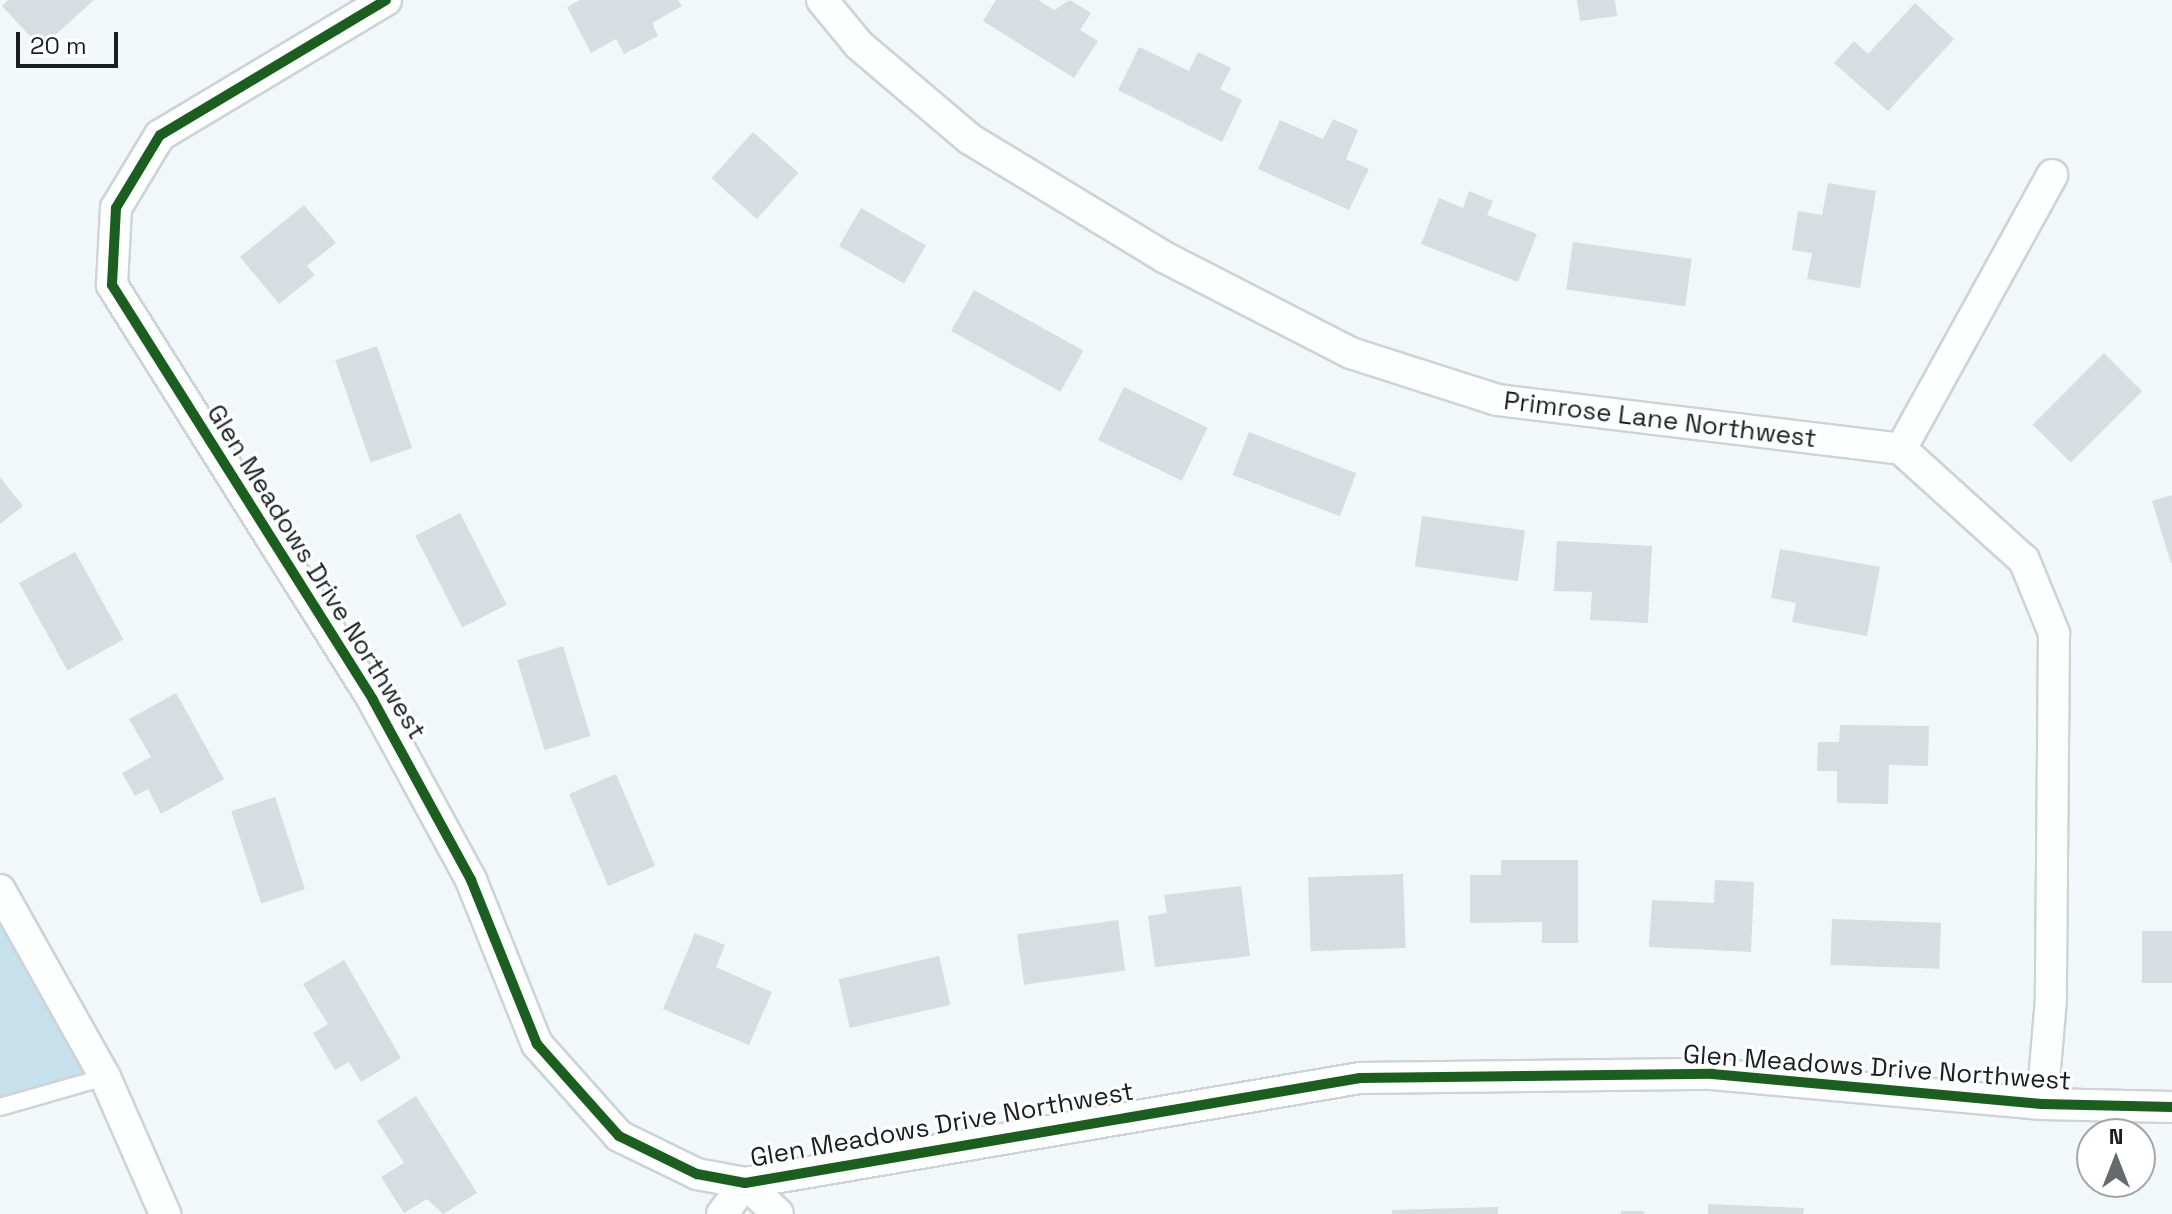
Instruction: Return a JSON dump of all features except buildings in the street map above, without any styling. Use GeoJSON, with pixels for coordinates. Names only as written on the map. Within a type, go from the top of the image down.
{"type":"FeatureCollection","features":[{"type":"Feature","properties":{"kind":"street","name":"Glen Meadows Drive Northwest"},"geometry":{"type":"LineString","coordinates":[[386,0],[160,135],[116,208],[112,285],[373,700],[471,880],[537,1044],[619,1136],[697,1174],[745,1183],[1360,1078],[1712,1074],[2042,1104],[2172,1107]]}},
{"type":"Feature","properties":{"kind":"street","name":"Primrose Lane Northwest"},"geometry":{"type":"LineString","coordinates":[[822,0],[859,45],[970,139],[1164,257],[1351,353],[1497,400],[1901,449]]}},
{"type":"Feature","properties":{"kind":"street"},"geometry":{"type":"LineString","coordinates":[[2042,1104],[2051,999],[2054,633],[2024,560],[1901,449],[2052,175]]}},
{"type":"Feature","properties":{"kind":"street"},"geometry":{"type":"LineString","coordinates":[[0,890],[105,1077],[165,1214]]}},
{"type":"Feature","properties":{"kind":"street"},"geometry":{"type":"LineString","coordinates":[[722,1214],[745,1183],[778,1214]]}},
{"type":"Feature","properties":{"kind":"lane"},"geometry":{"type":"LineString","coordinates":[[0,1107],[105,1077]]}},
{"type":"Feature","properties":{"kind":"shaded area"},"geometry":{"type":"Polygon","coordinates":[[[0,890],[105,1077],[0,1107],[0,890]]]}},
{"type":"Feature","properties":{"kind":"cycle path"},"geometry":{"type":"LineString","coordinates":[[386,0],[160,135],[116,208],[112,285],[373,700],[471,880],[537,1044],[619,1136],[697,1174],[745,1183],[1360,1078],[1712,1074],[2042,1104],[2172,1107]]}}]}
